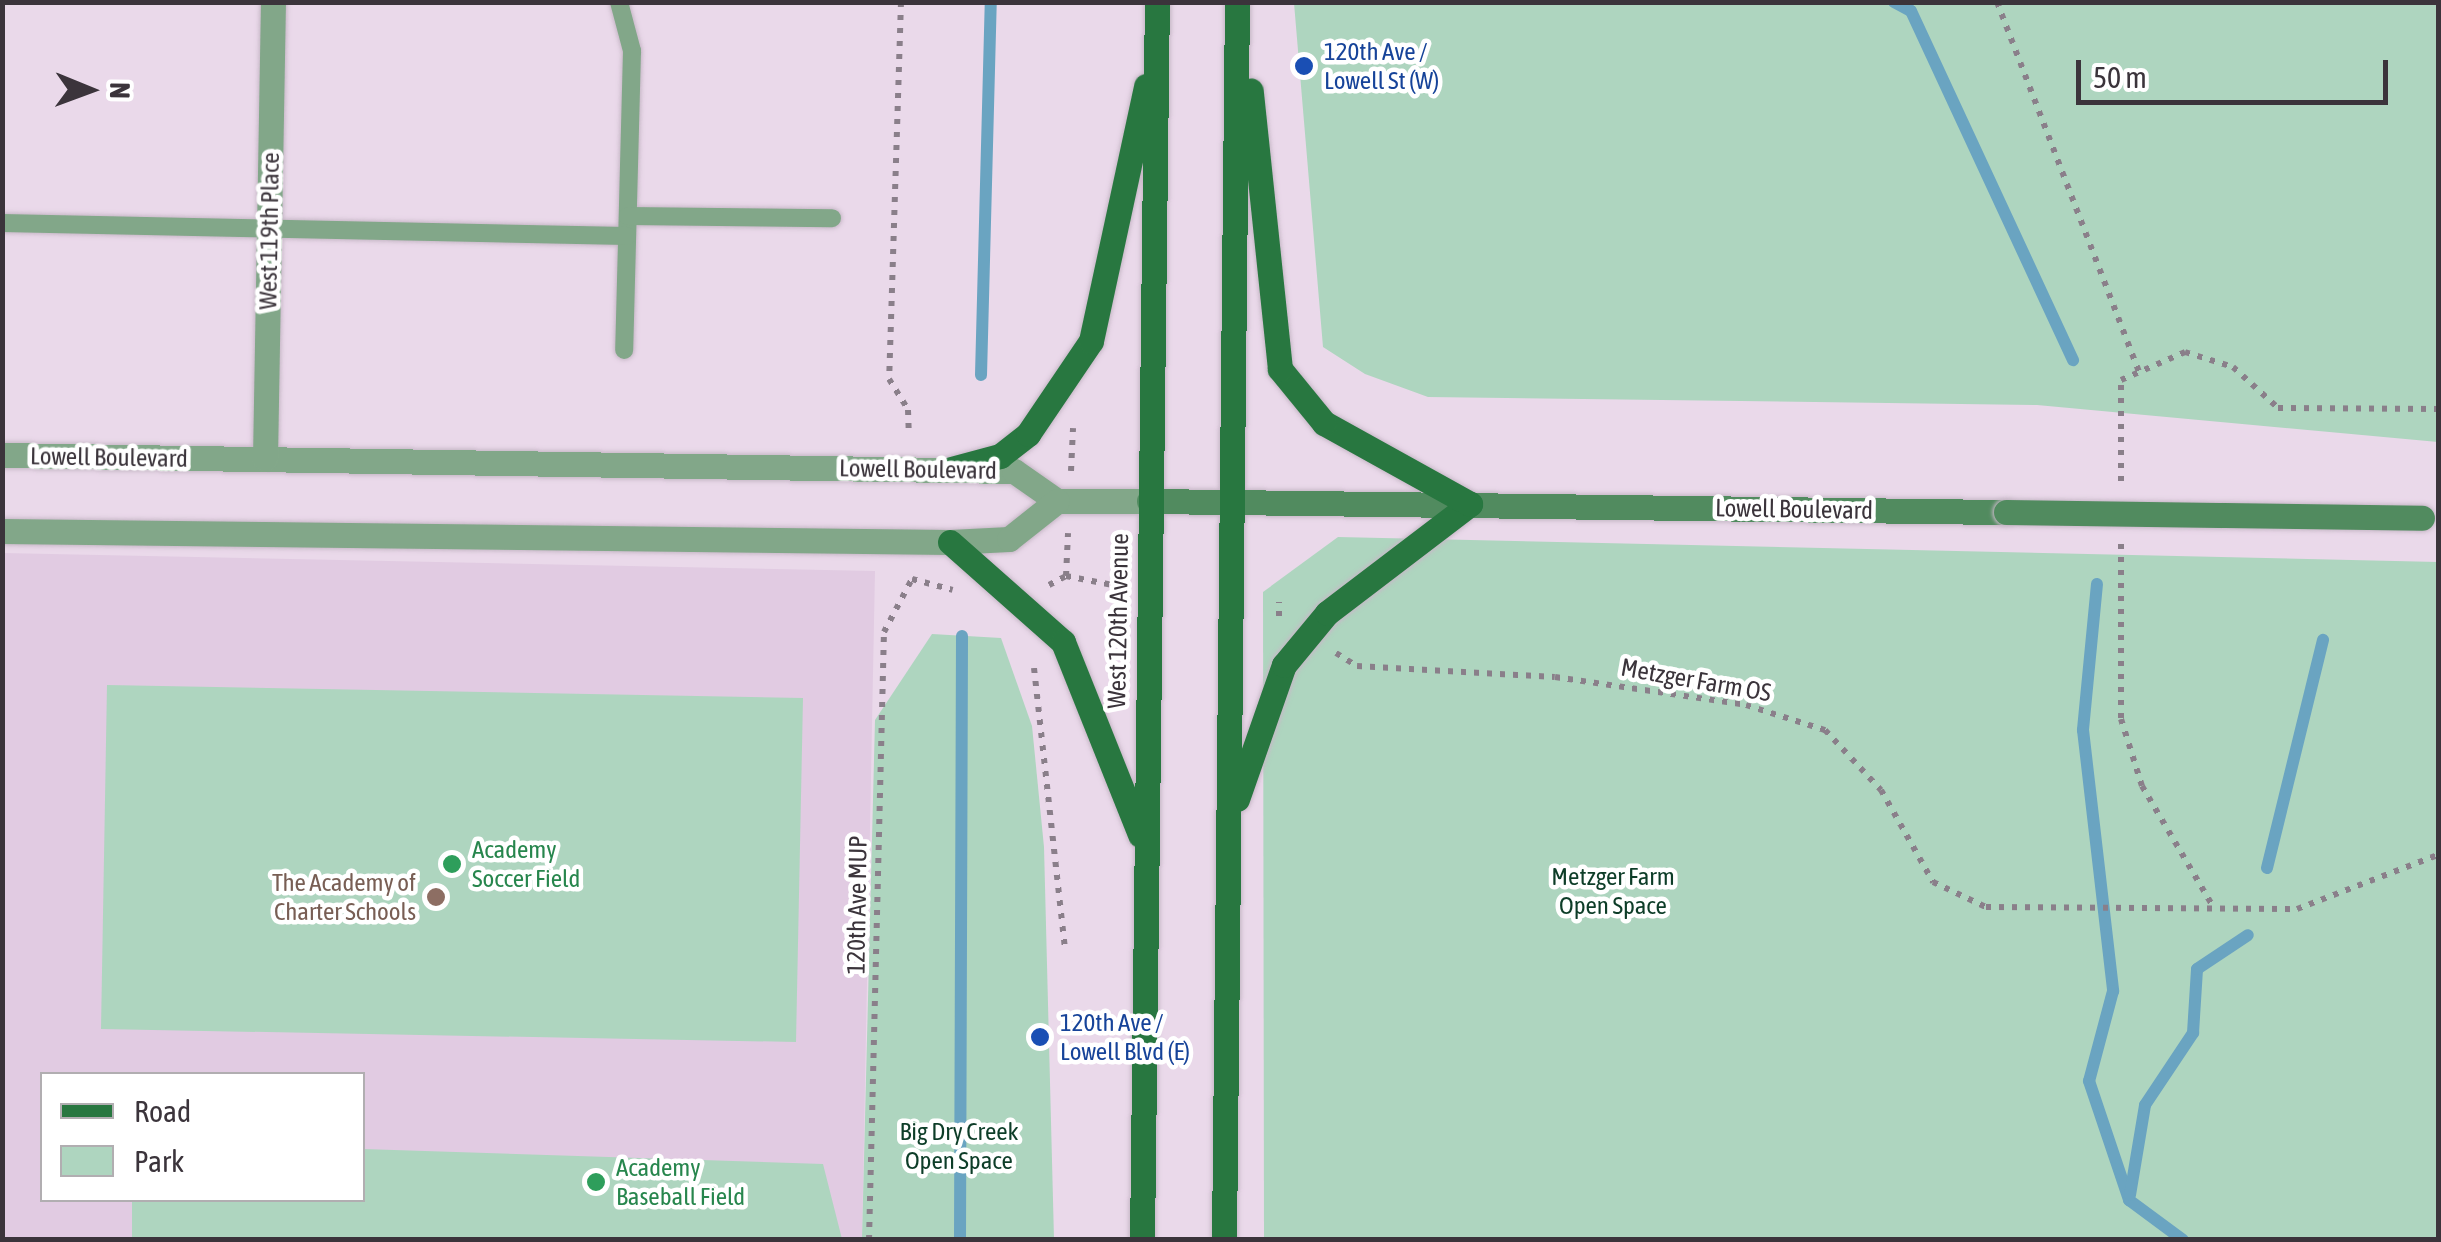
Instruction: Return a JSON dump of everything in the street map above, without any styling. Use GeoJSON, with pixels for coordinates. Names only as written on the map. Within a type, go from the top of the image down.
{"type":"FeatureCollection","features":[{"type":"Feature","properties":{"kind":"main road","name":"West 120th Avenue"},"geometry":{"type":"LineString","coordinates":[[1142,1240],[1157,2]]}},
{"type":"Feature","properties":{"kind":"main road"},"geometry":{"type":"LineString","coordinates":[[1224,1240],[1230,500],[1240,2]]}},
{"type":"Feature","properties":{"kind":"main road"},"geometry":{"type":"LineString","coordinates":[[1228,833],[1255,735],[1284,665],[1308,637],[1395,556],[1470,504],[1324,424],[1280,369],[1240,2]]}},
{"type":"Feature","properties":{"kind":"main road"},"geometry":{"type":"LineString","coordinates":[[950,469],[1000,456],[1048,412],[1091,340],[1157,38]]}},
{"type":"Feature","properties":{"kind":"main road","name":"Lowell Boulevard"},"geometry":{"type":"LineString","coordinates":[[1149,501],[2430,518]]}},
{"type":"Feature","properties":{"kind":"main road"},"geometry":{"type":"LineString","coordinates":[[950,542],[1028,603],[1063,642],[1106,732],[1146,856]]}},
{"type":"Feature","properties":{"kind":"street","name":"West 119th Place"},"geometry":{"type":"LineString","coordinates":[[265,459],[273,2]]}},
{"type":"Feature","properties":{"kind":"street","name":"Lowell Boulevard"},"geometry":{"type":"LineString","coordinates":[[2,456],[1014,471],[1057,502]]}},
{"type":"Feature","properties":{"kind":"street"},"geometry":{"type":"LineString","coordinates":[[2,531],[950,542],[1009,539],[1057,502],[1149,501]]}},
{"type":"Feature","properties":{"kind":"lane"},"geometry":{"type":"LineString","coordinates":[[618,2],[632,51],[624,350]]}},
{"type":"Feature","properties":{"kind":"lane"},"geometry":{"type":"LineString","coordinates":[[628,216],[832,218]]}},
{"type":"Feature","properties":{"kind":"lane"},"geometry":{"type":"LineString","coordinates":[[2,223],[627,236]]}},
{"type":"Feature","properties":{"kind":"path"},"geometry":{"type":"LineString","coordinates":[[901,2],[889,379],[908,410],[910,440],[925,440]]}},
{"type":"Feature","properties":{"kind":"path"},"geometry":{"type":"LineString","coordinates":[[1997,2],[2139,372]]}},
{"type":"Feature","properties":{"kind":"path"},"geometry":{"type":"LineString","coordinates":[[1048,412],[1073,426]]}},
{"type":"Feature","properties":{"kind":"path"},"geometry":{"type":"LineString","coordinates":[[1028,603],[1066,576],[1148,592]]}},
{"type":"Feature","properties":{"kind":"path","name":"120th Ave MUP"},"geometry":{"type":"LineString","coordinates":[[869,1240],[884,632],[912,579],[962,593]]}},
{"type":"Feature","properties":{"kind":"path"},"geometry":{"type":"LineString","coordinates":[[1279,602],[1279,616]]}},
{"type":"Feature","properties":{"kind":"path","name":"Metzger Farm OS"},"geometry":{"type":"LineString","coordinates":[[1230,607],[1279,616],[1357,666],[1554,677],[1746,705],[1825,730],[1881,790],[1933,882],[1986,907],[2297,910],[2438,855]]}},
{"type":"Feature","properties":{"kind":"path"},"geometry":{"type":"LineString","coordinates":[[1033,660],[1065,950]]}},
{"type":"Feature","properties":{"kind":"shaded area","name":"The Academy of Charter Schools"},"geometry":{"type":"Polygon","coordinates":[[[3,553],[875,571],[862,1239],[3,1240],[3,553]]]}},
{"type":"Feature","properties":{"kind":"green space"},"geometry":{"type":"Polygon","coordinates":[[[1294,3],[2438,3],[2438,442],[2037,405],[1428,397],[1365,374],[1323,347],[1294,3]]]}},
{"type":"Feature","properties":{"kind":"green space","name":"Metzger Farm Open Space"},"geometry":{"type":"Polygon","coordinates":[[[1338,537],[2438,562],[2438,1239],[1264,1239],[1263,592],[1338,537]]]}},
{"type":"Feature","properties":{"kind":"green space","name":"Big Dry Creek Open Space"},"geometry":{"type":"Polygon","coordinates":[[[932,634],[1001,638],[1032,726],[1044,847],[1054,1239],[862,1239],[875,720],[932,634]]]}},
{"type":"Feature","properties":{"kind":"green space","name":"Academy Soccer Field"},"geometry":{"type":"Polygon","coordinates":[[[107,685],[803,698],[796,1042],[101,1029],[107,685]]]}},
{"type":"Feature","properties":{"kind":"green space","name":"Academy Baseball Field"},"geometry":{"type":"Polygon","coordinates":[[[365,1149],[823,1164],[842,1239],[132,1239],[132,1202],[365,1202],[365,1149]]]}},
{"type":"Feature","properties":{"kind":"waterway"},"geometry":{"type":"LineString","coordinates":[[981,375],[991,2]]}},
{"type":"Feature","properties":{"kind":"waterway"},"geometry":{"type":"LineString","coordinates":[[1894,2],[1911,11],[2073,360]]}},
{"type":"Feature","properties":{"kind":"waterway"},"geometry":{"type":"LineString","coordinates":[[2097,584],[2083,730],[2113,991],[2089,1081],[2129,1200],[2183,1240]]}},
{"type":"Feature","properties":{"kind":"waterway"},"geometry":{"type":"LineString","coordinates":[[960,1240],[962,636]]}},
{"type":"Feature","properties":{"kind":"waterway"},"geometry":{"type":"LineString","coordinates":[[2267,868],[2323,640]]}},
{"type":"Feature","properties":{"kind":"waterway"},"geometry":{"type":"LineString","coordinates":[[2130,1195],[2145,1105],[2193,1033],[2197,969],[2248,935]]}},
{"type":"Feature","properties":{"kind":"place","name":"120th Ave / Lowell St (W)"},"geometry":{"type":"Point","coordinates":[1304,66]}},
{"type":"Feature","properties":{"kind":"place","name":"Academy Soccer Field"},"geometry":{"type":"Point","coordinates":[452,864]}},
{"type":"Feature","properties":{"kind":"place","name":"The Academy of Charter Schools"},"geometry":{"type":"Point","coordinates":[436,897]}},
{"type":"Feature","properties":{"kind":"place","name":"120th Ave / Lowell Blvd (E)"},"geometry":{"type":"Point","coordinates":[1040,1037]}},
{"type":"Feature","properties":{"kind":"place","name":"Academy Baseball Field"},"geometry":{"type":"Point","coordinates":[596,1182]}}]}
